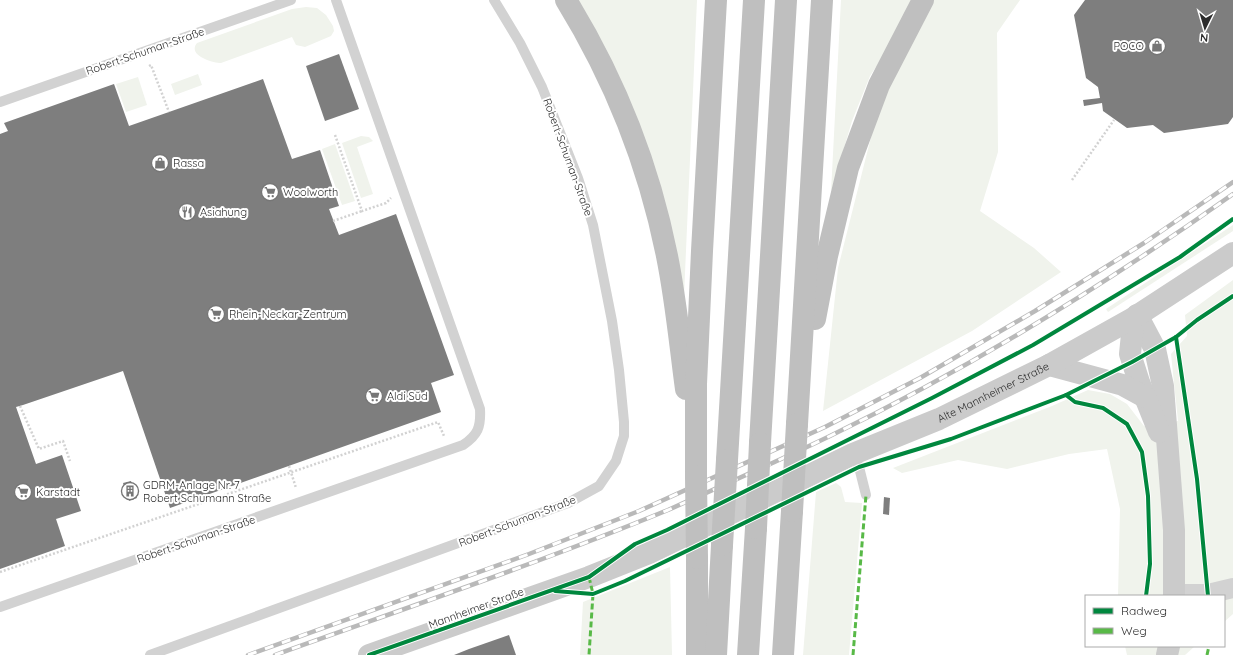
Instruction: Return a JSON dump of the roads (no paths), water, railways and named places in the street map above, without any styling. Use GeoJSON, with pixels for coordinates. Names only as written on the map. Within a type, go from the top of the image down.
{"type":"FeatureCollection","features":[{"type":"Feature","properties":{"kind":"highway"},"geometry":{"type":"LineString","coordinates":[[566,0],[584,29],[618,98],[648,180],[670,269],[695,452]]}},
{"type":"Feature","properties":{"kind":"highway"},"geometry":{"type":"LineString","coordinates":[[697,655],[695,452],[696,384],[716,0]]}},
{"type":"Feature","properties":{"kind":"highway"},"geometry":{"type":"LineString","coordinates":[[716,655],[754,0]]}},
{"type":"Feature","properties":{"kind":"highway"},"geometry":{"type":"LineString","coordinates":[[748,655],[786,0]]}},
{"type":"Feature","properties":{"kind":"highway"},"geometry":{"type":"LineString","coordinates":[[783,655],[798,424],[822,0]]}},
{"type":"Feature","properties":{"kind":"highway"},"geometry":{"type":"LineString","coordinates":[[800,380],[816,317],[826,256],[848,168],[879,85],[923,0]]}},
{"type":"Feature","properties":{"kind":"main road","name":"Alte Mannheimer Straße"},"geometry":{"type":"LineString","coordinates":[[740,508],[854,454],[939,419],[1049,365],[1136,316],[1233,253]]}},
{"type":"Feature","properties":{"kind":"main road"},"geometry":{"type":"LineString","coordinates":[[1136,316],[1132,324],[1130,354],[1145,397],[1156,422],[1168,460]]}},
{"type":"Feature","properties":{"kind":"main road"},"geometry":{"type":"LineString","coordinates":[[1136,316],[1157,357],[1163,392],[1174,530],[1175,595]]}},
{"type":"Feature","properties":{"kind":"main road"},"geometry":{"type":"LineString","coordinates":[[1049,365],[1123,385],[1145,397]]}},
{"type":"Feature","properties":{"kind":"main road","name":"Mannheimer Straße"},"geometry":{"type":"LineString","coordinates":[[369,655],[589,577],[649,553],[740,508]]}},
{"type":"Feature","properties":{"kind":"street"},"geometry":{"type":"LineString","coordinates":[[1175,595],[1208,594],[1233,588]]}},
{"type":"Feature","properties":{"kind":"lane","name":"Robert-Schuman-Straße"},"geometry":{"type":"LineString","coordinates":[[0,102],[291,0]]}},
{"type":"Feature","properties":{"kind":"lane","name":"Robert-Schuman-Straße"},"geometry":{"type":"LineString","coordinates":[[0,607],[463,445],[476,433],[481,420],[480,409],[336,0]]}},
{"type":"Feature","properties":{"kind":"lane","name":"Robert-Schuman-Straße"},"geometry":{"type":"LineString","coordinates":[[150,655],[568,503],[599,486],[616,462],[624,436],[619,370],[612,321],[593,225],[578,178],[542,87],[520,43],[494,0]]}},
{"type":"Feature","properties":{"kind":"lane"},"geometry":{"type":"LineString","coordinates":[[854,454],[866,495]]}},
{"type":"Feature","properties":{"kind":"railway"},"geometry":{"type":"LineString","coordinates":[[248,655],[529,554],[639,511],[825,427],[920,378],[1035,311],[1144,243],[1233,182]]}},
{"type":"Feature","properties":{"kind":"railway"},"geometry":{"type":"LineString","coordinates":[[275,655],[472,585],[619,530],[668,510],[828,437],[933,383],[1036,324],[1136,261],[1233,194]]}},
{"type":"Feature","properties":{"kind":"place","name":"POCO"},"geometry":{"type":"Point","coordinates":[1157,46]}},
{"type":"Feature","properties":{"kind":"place","name":"Rassa"},"geometry":{"type":"Point","coordinates":[160,163]}},
{"type":"Feature","properties":{"kind":"place","name":"Woolworth"},"geometry":{"type":"Point","coordinates":[270,192]}},
{"type":"Feature","properties":{"kind":"place","name":"Asiahung"},"geometry":{"type":"Point","coordinates":[187,212]}},
{"type":"Feature","properties":{"kind":"place","name":"Rhein-Neckar-Zentrum"},"geometry":{"type":"Point","coordinates":[216,314]}},
{"type":"Feature","properties":{"kind":"place","name":"Aldi Süd"},"geometry":{"type":"Point","coordinates":[374,396]}},
{"type":"Feature","properties":{"kind":"place","name":"GDRM-Anlage Nr. 7 Robert Schumann Straße"},"geometry":{"type":"Point","coordinates":[130,491]}},
{"type":"Feature","properties":{"kind":"place","name":"Karstadt"},"geometry":{"type":"Point","coordinates":[23,492]}}]}
